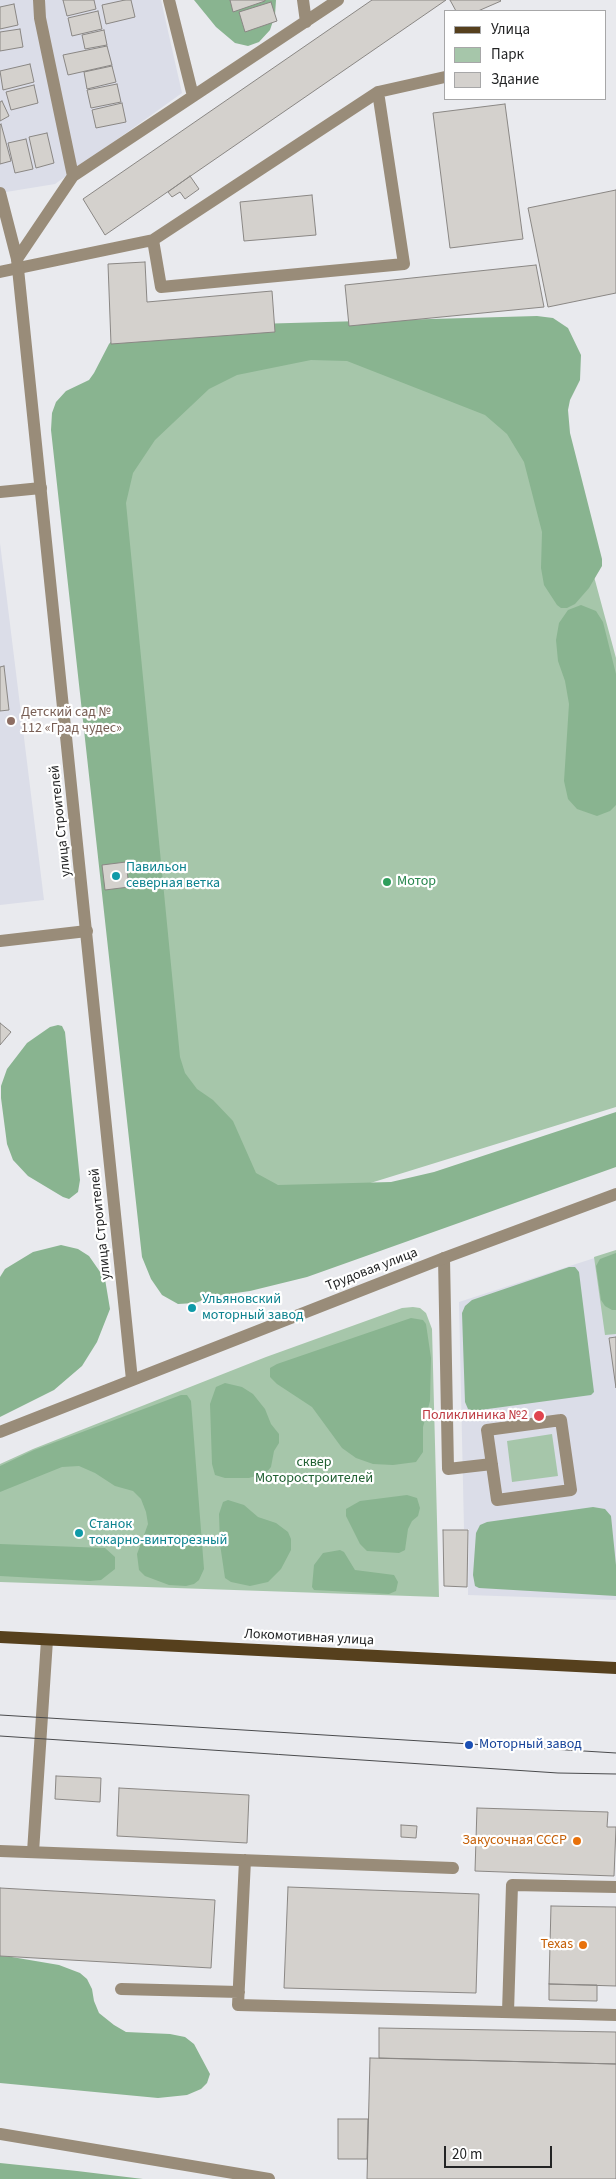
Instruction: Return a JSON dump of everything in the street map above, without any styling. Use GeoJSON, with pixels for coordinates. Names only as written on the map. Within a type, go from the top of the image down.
{"type":"FeatureCollection","features":[{"type":"Feature","properties":{"kind":"main road","name":"Локомотивная улица"},"geometry":{"type":"LineString","coordinates":[[0,1637],[616,1668]]}},
{"type":"Feature","properties":{"kind":"street"},"geometry":{"type":"LineString","coordinates":[[40,0],[40,18],[73,176]]}},
{"type":"Feature","properties":{"kind":"street"},"geometry":{"type":"LineString","coordinates":[[169,0],[193,96]]}},
{"type":"Feature","properties":{"kind":"street"},"geometry":{"type":"LineString","coordinates":[[303,0],[306,22]]}},
{"type":"Feature","properties":{"kind":"street"},"geometry":{"type":"LineString","coordinates":[[17,264],[73,176],[338,0]]}},
{"type":"Feature","properties":{"kind":"street"},"geometry":{"type":"LineString","coordinates":[[0,272],[17,264],[153,240],[378,92],[444,77]]}},
{"type":"Feature","properties":{"kind":"street"},"geometry":{"type":"LineString","coordinates":[[153,240],[161,287],[404,264],[378,92]]}},
{"type":"Feature","properties":{"kind":"street","name":"улица Строителей"},"geometry":{"type":"LineString","coordinates":[[0,193],[17,264],[132,1380]]}},
{"type":"Feature","properties":{"kind":"street"},"geometry":{"type":"LineString","coordinates":[[0,492],[41,488]]}},
{"type":"Feature","properties":{"kind":"street"},"geometry":{"type":"LineString","coordinates":[[0,941],[87,931]]}},
{"type":"Feature","properties":{"kind":"street","name":"Трудовая улица"},"geometry":{"type":"LineString","coordinates":[[0,1432],[444,1258],[616,1194]]}},
{"type":"Feature","properties":{"kind":"street"},"geometry":{"type":"LineString","coordinates":[[444,1258],[448,1468],[492,1464]]}},
{"type":"Feature","properties":{"kind":"street"},"geometry":{"type":"LineString","coordinates":[[561,1420],[571,1490],[497,1500],[492,1464],[488,1430],[561,1420]]}},
{"type":"Feature","properties":{"kind":"street"},"geometry":{"type":"LineString","coordinates":[[33,1852],[47,1640]]}},
{"type":"Feature","properties":{"kind":"street"},"geometry":{"type":"LineString","coordinates":[[0,1851],[453,1868]]}},
{"type":"Feature","properties":{"kind":"street"},"geometry":{"type":"LineString","coordinates":[[245,1860],[238,2005],[616,2015]]}},
{"type":"Feature","properties":{"kind":"street"},"geometry":{"type":"LineString","coordinates":[[508,2012],[512,1885],[616,1887]]}},
{"type":"Feature","properties":{"kind":"street"},"geometry":{"type":"LineString","coordinates":[[121,1988],[239,1992]]}},
{"type":"Feature","properties":{"kind":"street"},"geometry":{"type":"LineString","coordinates":[[0,2134],[269,2179]]}},
{"type":"Feature","properties":{"kind":"shaded area"},"geometry":{"type":"Polygon","coordinates":[[[0,0],[161,0],[182,93],[55,184],[0,193],[0,0]]]}},
{"type":"Feature","properties":{"kind":"shaded area","name":"Детский сад № 112 «Град чудес»"},"geometry":{"type":"Polygon","coordinates":[[[0,543],[44,900],[0,905],[0,543]]]}},
{"type":"Feature","properties":{"kind":"shaded area","name":"Поликлиника №2"},"geometry":{"type":"Polygon","coordinates":[[[616,1251],[616,1600],[468,1595],[469,1529],[464,1529],[459,1302],[616,1251]]]}},
{"type":"Feature","properties":{"kind":"green space"},"geometry":{"type":"Polygon","coordinates":[[[194,0],[276,0],[275,15],[270,30],[259,42],[248,46],[235,43],[216,27],[194,0]]]}},
{"type":"Feature","properties":{"kind":"green space"},"geometry":{"type":"Polygon","coordinates":[[[537,316],[553,318],[568,328],[581,355],[580,380],[570,400],[568,410],[570,433],[602,559],[602,566],[589,588],[575,604],[567,608],[561,608],[557,605],[544,585],[541,568],[542,532],[524,462],[507,434],[485,415],[347,361],[311,360],[237,375],[209,389],[155,440],[133,473],[126,503],[180,1057],[185,1073],[197,1089],[213,1100],[233,1121],[256,1173],[278,1185],[391,1182],[434,1172],[616,1112],[616,1167],[307,1277],[250,1291],[215,1296],[195,1303],[178,1304],[162,1295],[151,1279],[142,1257],[51,430],[52,413],[56,402],[66,391],[89,380],[109,344],[116,336],[150,327],[537,316]]]}},
{"type":"Feature","properties":{"kind":"green space","name":"Мотор"},"geometry":{"type":"Polygon","coordinates":[[[328,349],[545,395],[616,658],[616,1107],[280,1211],[194,1207],[107,427],[154,371],[328,349]]]}},
{"type":"Feature","properties":{"kind":"green space"},"geometry":{"type":"Polygon","coordinates":[[[581,605],[596,611],[603,622],[616,674],[616,805],[610,811],[597,816],[577,809],[568,799],[564,781],[569,704],[565,681],[558,661],[556,640],[559,623],[568,610],[581,605]]]}},
{"type":"Feature","properties":{"kind":"green space"},"geometry":{"type":"Polygon","coordinates":[[[62,1026],[65,1032],[80,1180],[78,1192],[69,1199],[28,1176],[13,1160],[7,1144],[1,1098],[1,1086],[7,1069],[27,1043],[50,1027],[62,1026]]]}},
{"type":"Feature","properties":{"kind":"green space"},"geometry":{"type":"Polygon","coordinates":[[[61,1245],[78,1249],[89,1256],[105,1279],[110,1309],[97,1342],[82,1366],[54,1390],[0,1417],[0,1277],[5,1269],[33,1252],[61,1245]]]}},
{"type":"Feature","properties":{"kind":"green space"},"geometry":{"type":"Polygon","coordinates":[[[616,1250],[616,1334],[605,1335],[594,1257],[616,1250]]]}},
{"type":"Feature","properties":{"kind":"green space"},"geometry":{"type":"Polygon","coordinates":[[[616,1253],[616,1310],[612,1310],[605,1306],[601,1300],[596,1266],[600,1259],[616,1253]]]}},
{"type":"Feature","properties":{"kind":"green space"},"geometry":{"type":"Polygon","coordinates":[[[569,1267],[575,1267],[579,1272],[594,1392],[591,1395],[473,1411],[468,1409],[465,1402],[462,1313],[465,1306],[472,1300],[569,1267]]]}},
{"type":"Feature","properties":{"kind":"green space","name":"сквер Моторостроителей"},"geometry":{"type":"Polygon","coordinates":[[[402,1308],[420,1308],[426,1313],[432,1329],[439,1597],[0,1582],[0,1464],[33,1449],[266,1357],[402,1308]]]}},
{"type":"Feature","properties":{"kind":"green space"},"geometry":{"type":"Polygon","coordinates":[[[411,1318],[423,1320],[426,1324],[431,1358],[430,1401],[423,1427],[423,1452],[416,1462],[393,1465],[373,1464],[356,1458],[342,1448],[312,1407],[277,1384],[270,1377],[270,1368],[277,1364],[411,1318]]]}},
{"type":"Feature","properties":{"kind":"green space"},"geometry":{"type":"Polygon","coordinates":[[[225,1383],[242,1387],[253,1394],[265,1409],[271,1424],[279,1434],[279,1443],[274,1451],[271,1467],[266,1473],[249,1478],[225,1478],[215,1475],[212,1464],[210,1404],[216,1387],[225,1383]]]}},
{"type":"Feature","properties":{"kind":"green space"},"geometry":{"type":"Polygon","coordinates":[[[181,1395],[187,1395],[191,1401],[204,1569],[199,1580],[194,1584],[186,1586],[169,1585],[145,1576],[139,1570],[137,1554],[148,1524],[141,1499],[133,1491],[115,1486],[95,1473],[79,1466],[62,1467],[0,1492],[0,1466],[34,1450],[181,1395]]]}},
{"type":"Feature","properties":{"kind":"green space"},"geometry":{"type":"Polygon","coordinates":[[[552,1434],[558,1476],[512,1482],[507,1441],[552,1434]]]}},
{"type":"Feature","properties":{"kind":"green space"},"geometry":{"type":"Polygon","coordinates":[[[407,1495],[417,1498],[420,1508],[418,1516],[412,1521],[408,1529],[405,1550],[399,1553],[367,1551],[360,1544],[346,1516],[346,1509],[360,1501],[407,1495]]]}},
{"type":"Feature","properties":{"kind":"green space"},"geometry":{"type":"Polygon","coordinates":[[[228,1500],[244,1505],[258,1517],[276,1523],[288,1532],[291,1539],[291,1550],[281,1569],[268,1582],[250,1586],[231,1582],[225,1578],[220,1544],[219,1514],[223,1502],[228,1500]]]}},
{"type":"Feature","properties":{"kind":"green space"},"geometry":{"type":"Polygon","coordinates":[[[593,1507],[605,1509],[611,1516],[616,1565],[616,1596],[479,1588],[475,1586],[473,1575],[476,1533],[480,1525],[487,1522],[593,1507]]]}},
{"type":"Feature","properties":{"kind":"green space"},"geometry":{"type":"Polygon","coordinates":[[[0,1544],[105,1548],[115,1557],[115,1569],[101,1580],[90,1581],[0,1576],[0,1544]]]}},
{"type":"Feature","properties":{"kind":"green space"},"geometry":{"type":"Polygon","coordinates":[[[340,1550],[344,1552],[355,1570],[394,1575],[398,1582],[396,1591],[389,1594],[314,1590],[312,1587],[314,1565],[323,1553],[340,1550]]]}},
{"type":"Feature","properties":{"kind":"green space"},"geometry":{"type":"Polygon","coordinates":[[[0,1955],[59,1965],[80,1973],[87,1979],[92,1989],[99,2013],[126,2032],[170,2034],[185,2037],[194,2044],[210,2074],[207,2083],[201,2089],[187,2095],[158,2098],[0,2083],[0,1955]]]}},
{"type":"Feature","properties":{"kind":"green space"},"geometry":{"type":"Polygon","coordinates":[[[0,2163],[77,2171],[143,2179],[0,2179],[0,2163]]]}},
{"type":"Feature","properties":{"kind":"building"},"geometry":{"type":"Polygon","coordinates":[[[63,0],[94,0],[96,9],[67,16],[63,0]]]}},
{"type":"Feature","properties":{"kind":"building"},"geometry":{"type":"Polygon","coordinates":[[[131,0],[135,17],[106,24],[102,5],[131,0]]]}},
{"type":"Feature","properties":{"kind":"building"},"geometry":{"type":"Polygon","coordinates":[[[230,0],[265,0],[265,1],[233,12],[230,0]]]}},
{"type":"Feature","properties":{"kind":"building"},"geometry":{"type":"Polygon","coordinates":[[[372,0],[446,0],[105,235],[83,199],[372,0]]]}},
{"type":"Feature","properties":{"kind":"building"},"geometry":{"type":"Polygon","coordinates":[[[450,0],[501,1],[480,10],[455,10],[450,0]]]}},
{"type":"Feature","properties":{"kind":"building"},"geometry":{"type":"Polygon","coordinates":[[[271,2],[277,21],[245,32],[239,12],[271,2]]]}},
{"type":"Feature","properties":{"kind":"building"},"geometry":{"type":"Polygon","coordinates":[[[14,4],[18,25],[0,29],[0,7],[14,4]]]}},
{"type":"Feature","properties":{"kind":"building"},"geometry":{"type":"Polygon","coordinates":[[[98,11],[102,29],[72,36],[68,18],[98,11]]]}},
{"type":"Feature","properties":{"kind":"building"},"geometry":{"type":"Polygon","coordinates":[[[20,29],[23,47],[0,51],[0,32],[20,29]]]}},
{"type":"Feature","properties":{"kind":"building"},"geometry":{"type":"Polygon","coordinates":[[[104,30],[107,45],[85,49],[82,35],[104,30]]]}},
{"type":"Feature","properties":{"kind":"building"},"geometry":{"type":"Polygon","coordinates":[[[107,46],[112,65],[68,75],[63,55],[107,46]]]}},
{"type":"Feature","properties":{"kind":"building"},"geometry":{"type":"Polygon","coordinates":[[[30,64],[34,82],[3,90],[0,71],[30,64]]]}},
{"type":"Feature","properties":{"kind":"building"},"geometry":{"type":"Polygon","coordinates":[[[112,66],[116,82],[87,89],[84,72],[112,66]]]}},
{"type":"Feature","properties":{"kind":"building"},"geometry":{"type":"Polygon","coordinates":[[[117,84],[121,102],[91,108],[87,90],[117,84]]]}},
{"type":"Feature","properties":{"kind":"building"},"geometry":{"type":"Polygon","coordinates":[[[34,85],[38,103],[11,110],[6,92],[34,85]]]}},
{"type":"Feature","properties":{"kind":"building"},"geometry":{"type":"Polygon","coordinates":[[[2,101],[9,116],[0,121],[0,102],[2,101]]]}},
{"type":"Feature","properties":{"kind":"building"},"geometry":{"type":"Polygon","coordinates":[[[122,103],[126,122],[96,128],[92,110],[122,103]]]}},
{"type":"Feature","properties":{"kind":"building"},"geometry":{"type":"Polygon","coordinates":[[[505,104],[523,239],[450,248],[433,113],[505,104]]]}},
{"type":"Feature","properties":{"kind":"building"},"geometry":{"type":"Polygon","coordinates":[[[0,125],[11,161],[0,164],[0,125]]]}},
{"type":"Feature","properties":{"kind":"building"},"geometry":{"type":"Polygon","coordinates":[[[47,133],[54,163],[36,168],[29,137],[47,133]]]}},
{"type":"Feature","properties":{"kind":"building"},"geometry":{"type":"Polygon","coordinates":[[[26,139],[33,169],[15,173],[8,143],[26,139]]]}},
{"type":"Feature","properties":{"kind":"building"},"geometry":{"type":"Polygon","coordinates":[[[190,176],[199,189],[185,199],[180,192],[172,197],[168,192],[190,176]]]}},
{"type":"Feature","properties":{"kind":"building"},"geometry":{"type":"Polygon","coordinates":[[[616,190],[616,293],[548,307],[528,208],[616,190]]]}},
{"type":"Feature","properties":{"kind":"building"},"geometry":{"type":"Polygon","coordinates":[[[312,195],[316,235],[244,241],[240,202],[312,195]]]}},
{"type":"Feature","properties":{"kind":"building"},"geometry":{"type":"Polygon","coordinates":[[[145,262],[147,302],[272,291],[275,332],[111,344],[108,264],[145,262]]]}},
{"type":"Feature","properties":{"kind":"building"},"geometry":{"type":"Polygon","coordinates":[[[536,265],[544,307],[349,326],[345,285],[536,265]]]}},
{"type":"Feature","properties":{"kind":"building"},"geometry":{"type":"Polygon","coordinates":[[[4,666],[9,710],[0,711],[0,667],[4,666]]]}},
{"type":"Feature","properties":{"kind":"building","name":"Павильон северная ветка"},"geometry":{"type":"Polygon","coordinates":[[[126,862],[129,887],[105,890],[102,865],[126,862]]]}},
{"type":"Feature","properties":{"kind":"building"},"geometry":{"type":"Polygon","coordinates":[[[0,1023],[11,1032],[0,1045],[0,1023]]]}},
{"type":"Feature","properties":{"kind":"building"},"geometry":{"type":"Polygon","coordinates":[[[616,1337],[616,1388],[609,1338],[616,1337]]]}},
{"type":"Feature","properties":{"kind":"building"},"geometry":{"type":"Polygon","coordinates":[[[443,1530],[468,1530],[467,1587],[444,1586],[443,1530]]]}},
{"type":"Feature","properties":{"kind":"building"},"geometry":{"type":"Polygon","coordinates":[[[56,1776],[101,1778],[100,1802],[55,1799],[56,1776]]]}},
{"type":"Feature","properties":{"kind":"building"},"geometry":{"type":"Polygon","coordinates":[[[119,1788],[249,1795],[247,1843],[117,1836],[119,1788]]]}},
{"type":"Feature","properties":{"kind":"building"},"geometry":{"type":"Polygon","coordinates":[[[477,1808],[608,1812],[607,1827],[616,1827],[614,1876],[475,1871],[477,1808]]]}},
{"type":"Feature","properties":{"kind":"building"},"geometry":{"type":"Polygon","coordinates":[[[401,1825],[417,1826],[416,1838],[401,1837],[401,1825]]]}},
{"type":"Feature","properties":{"kind":"building"},"geometry":{"type":"Polygon","coordinates":[[[288,1887],[479,1894],[476,1993],[284,1988],[288,1887]]]}},
{"type":"Feature","properties":{"kind":"building"},"geometry":{"type":"Polygon","coordinates":[[[0,1888],[215,1900],[211,1968],[0,1956],[0,1888]]]}},
{"type":"Feature","properties":{"kind":"building","name":"Texas"},"geometry":{"type":"Polygon","coordinates":[[[551,1906],[616,1907],[616,1986],[549,1984],[551,1906]]]}},
{"type":"Feature","properties":{"kind":"building"},"geometry":{"type":"Polygon","coordinates":[[[549,1984],[597,1985],[597,2001],[549,2000],[549,1984]]]}},
{"type":"Feature","properties":{"kind":"building"},"geometry":{"type":"Polygon","coordinates":[[[379,2028],[616,2032],[616,2064],[379,2058],[379,2028]]]}},
{"type":"Feature","properties":{"kind":"building"},"geometry":{"type":"Polygon","coordinates":[[[370,2058],[616,2064],[616,2179],[367,2179],[370,2058]]]}},
{"type":"Feature","properties":{"kind":"building"},"geometry":{"type":"Polygon","coordinates":[[[338,2119],[368,2119],[367,2159],[338,2159],[338,2119]]]}},
{"type":"Feature","properties":{"kind":"tram line"},"geometry":{"type":"LineString","coordinates":[[0,1715],[616,1753]]}},
{"type":"Feature","properties":{"kind":"tram line"},"geometry":{"type":"LineString","coordinates":[[0,1736],[558,1773],[616,1774]]}},
{"type":"Feature","properties":{"kind":"place","name":"Детский сад № 112 «Град чудес»"},"geometry":{"type":"Point","coordinates":[11,721]}},
{"type":"Feature","properties":{"kind":"place","name":"Павильон северная ветка"},"geometry":{"type":"Point","coordinates":[116,876]}},
{"type":"Feature","properties":{"kind":"place","name":"Мотор"},"geometry":{"type":"Point","coordinates":[387,882]}},
{"type":"Feature","properties":{"kind":"place","name":"Ульяновский моторный завод"},"geometry":{"type":"Point","coordinates":[192,1308]}},
{"type":"Feature","properties":{"kind":"place","name":"Поликлиника №2"},"geometry":{"type":"Point","coordinates":[539,1416]}},
{"type":"Feature","properties":{"kind":"place","name":"Станок токарно-винторезный"},"geometry":{"type":"Point","coordinates":[79,1533]}},
{"type":"Feature","properties":{"kind":"place","name":"Моторный завод"},"geometry":{"type":"Point","coordinates":[469,1745]}},
{"type":"Feature","properties":{"kind":"place","name":"Закусочная СССР"},"geometry":{"type":"Point","coordinates":[577,1841]}},
{"type":"Feature","properties":{"kind":"place","name":"Texas"},"geometry":{"type":"Point","coordinates":[583,1945]}}]}
